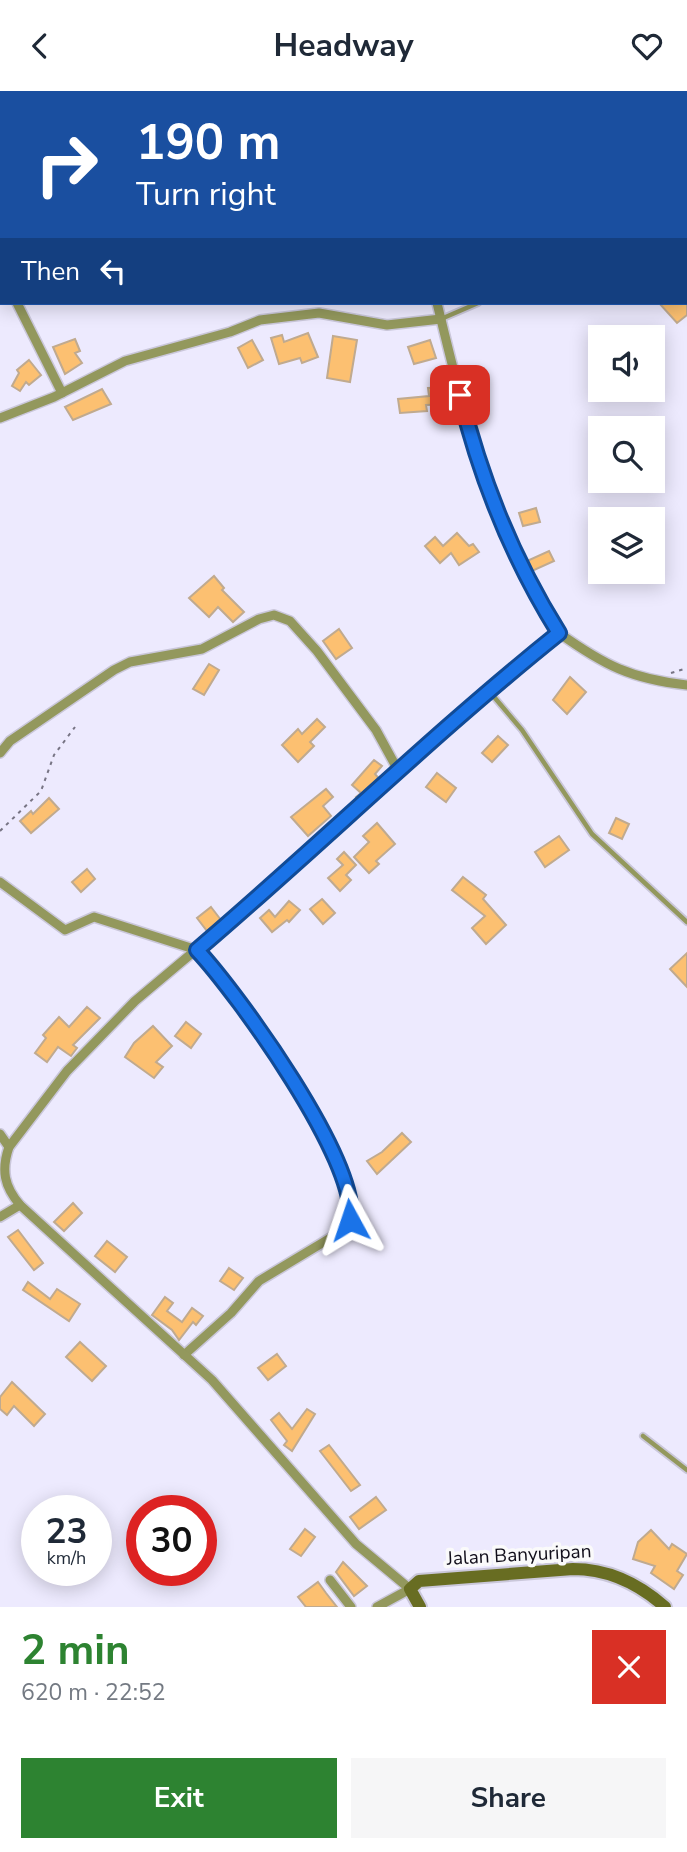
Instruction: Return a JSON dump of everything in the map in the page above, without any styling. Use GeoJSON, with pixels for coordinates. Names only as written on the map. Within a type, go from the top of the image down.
{"type":"FeatureCollection","features":[{"type":"Feature","properties":{"kind":"street"},"geometry":{"type":"LineString","coordinates":[[18,305],[62,393]]}},
{"type":"Feature","properties":{"kind":"street"},"geometry":{"type":"LineString","coordinates":[[438,305],[473,449],[495,511],[517,561],[559,633],[615,670],[659,682],[687,685]]}},
{"type":"Feature","properties":{"kind":"street"},"geometry":{"type":"LineString","coordinates":[[0,418],[62,393],[125,361],[230,332],[260,320],[319,313],[387,325],[441,319]]}},
{"type":"Feature","properties":{"kind":"street"},"geometry":{"type":"LineString","coordinates":[[0,753],[10,741],[67,705],[114,670],[153,655],[202,649],[258,619],[274,615],[290,621],[317,651],[376,730],[399,772]]}},
{"type":"Feature","properties":{"kind":"street"},"geometry":{"type":"LineString","coordinates":[[420,1607],[410,1589],[356,1544],[212,1380],[20,1205],[9,1192],[4,1177],[9,1147],[66,1071],[135,1001],[197,950],[489,691],[559,633]]}},
{"type":"Feature","properties":{"kind":"street"},"geometry":{"type":"LineString","coordinates":[[0,882],[65,930],[94,917],[197,950],[214,968],[296,1087],[342,1173],[352,1210],[350,1220],[333,1239],[289,1260],[259,1281],[231,1313],[184,1355]]}},
{"type":"Feature","properties":{"kind":"street"},"geometry":{"type":"LineString","coordinates":[[0,1134],[9,1147]]}},
{"type":"Feature","properties":{"kind":"street"},"geometry":{"type":"LineString","coordinates":[[0,1217],[20,1205]]}},
{"type":"Feature","properties":{"kind":"street","name":"Jalan Banyuripan"},"geometry":{"type":"LineString","coordinates":[[410,1589],[419,1581],[445,1576],[500,1576],[597,1569],[617,1575],[665,1607]]}},
{"type":"Feature","properties":{"kind":"street"},"geometry":{"type":"LineString","coordinates":[[330,1580],[351,1607]]}},
{"type":"Feature","properties":{"kind":"street"},"geometry":{"type":"LineString","coordinates":[[377,1607],[410,1589]]}},
{"type":"Feature","properties":{"kind":"lane"},"geometry":{"type":"LineString","coordinates":[[441,319],[473,305]]}},
{"type":"Feature","properties":{"kind":"lane"},"geometry":{"type":"LineString","coordinates":[[489,691],[522,730],[592,834],[687,922]]}},
{"type":"Feature","properties":{"kind":"lane"},"geometry":{"type":"LineString","coordinates":[[643,1436],[687,1470]]}},
{"type":"Feature","properties":{"kind":"path"},"geometry":{"type":"LineString","coordinates":[[0,831],[41,791],[54,755],[75,727]]}},
{"type":"Feature","properties":{"kind":"building"},"geometry":{"type":"Polygon","coordinates":[[[661,305],[687,305],[687,315],[677,323],[661,305]]]}},
{"type":"Feature","properties":{"kind":"building"},"geometry":{"type":"Polygon","coordinates":[[[308,333],[318,357],[302,363],[300,358],[279,364],[271,338],[282,335],[284,342],[308,333]]]}},
{"type":"Feature","properties":{"kind":"building"},"geometry":{"type":"Polygon","coordinates":[[[333,336],[357,340],[350,382],[327,378],[333,336]]]}},
{"type":"Feature","properties":{"kind":"building"},"geometry":{"type":"Polygon","coordinates":[[[75,339],[80,351],[75,353],[82,363],[65,374],[53,347],[75,339]]]}},
{"type":"Feature","properties":{"kind":"building"},"geometry":{"type":"Polygon","coordinates":[[[252,340],[263,360],[248,368],[238,348],[252,340]]]}},
{"type":"Feature","properties":{"kind":"building"},"geometry":{"type":"Polygon","coordinates":[[[430,340],[436,358],[414,364],[408,347],[430,340]]]}},
{"type":"Feature","properties":{"kind":"building"},"geometry":{"type":"Polygon","coordinates":[[[29,360],[41,375],[29,385],[26,382],[20,391],[12,386],[19,373],[17,370],[29,360]]]}},
{"type":"Feature","properties":{"kind":"building"},"geometry":{"type":"Polygon","coordinates":[[[451,387],[452,404],[426,405],[427,411],[400,413],[398,399],[429,396],[428,388],[451,387]]]}},
{"type":"Feature","properties":{"kind":"building"},"geometry":{"type":"Polygon","coordinates":[[[102,389],[111,404],[73,420],[65,407],[102,389]]]}},
{"type":"Feature","properties":{"kind":"building"},"geometry":{"type":"Polygon","coordinates":[[[536,508],[540,522],[523,526],[519,513],[536,508]]]}},
{"type":"Feature","properties":{"kind":"building"},"geometry":{"type":"Polygon","coordinates":[[[457,533],[469,546],[473,544],[479,552],[459,565],[451,553],[440,563],[425,546],[435,537],[443,546],[457,533]]]}},
{"type":"Feature","properties":{"kind":"building"},"geometry":{"type":"Polygon","coordinates":[[[549,551],[554,561],[532,571],[527,561],[549,551]]]}},
{"type":"Feature","properties":{"kind":"building"},"geometry":{"type":"Polygon","coordinates":[[[214,576],[224,588],[222,590],[244,612],[233,622],[218,607],[209,617],[189,598],[214,576]]]}},
{"type":"Feature","properties":{"kind":"building"},"geometry":{"type":"Polygon","coordinates":[[[339,629],[352,648],[336,659],[323,641],[339,629]]]}},
{"type":"Feature","properties":{"kind":"building"},"geometry":{"type":"Polygon","coordinates":[[[209,664],[219,670],[204,695],[193,689],[209,664]]]}},
{"type":"Feature","properties":{"kind":"building"},"geometry":{"type":"Polygon","coordinates":[[[570,677],[586,692],[567,714],[553,700],[570,677]]]}},
{"type":"Feature","properties":{"kind":"building"},"geometry":{"type":"Polygon","coordinates":[[[317,719],[325,727],[310,742],[314,746],[298,762],[282,745],[298,729],[302,734],[317,719]]]}},
{"type":"Feature","properties":{"kind":"building"},"geometry":{"type":"Polygon","coordinates":[[[498,736],[508,745],[492,762],[482,753],[498,736]]]}},
{"type":"Feature","properties":{"kind":"building"},"geometry":{"type":"Polygon","coordinates":[[[374,760],[382,766],[375,774],[380,780],[358,799],[356,797],[361,793],[352,785],[374,760]]]}},
{"type":"Feature","properties":{"kind":"building"},"geometry":{"type":"Polygon","coordinates":[[[437,773],[456,788],[446,802],[426,787],[437,773]]]}},
{"type":"Feature","properties":{"kind":"building"},"geometry":{"type":"Polygon","coordinates":[[[326,789],[333,797],[323,806],[331,816],[308,836],[291,817],[326,789]]]}},
{"type":"Feature","properties":{"kind":"building"},"geometry":{"type":"Polygon","coordinates":[[[49,798],[59,809],[31,833],[20,821],[31,811],[33,814],[49,798]]]}},
{"type":"Feature","properties":{"kind":"building"},"geometry":{"type":"Polygon","coordinates":[[[616,818],[629,824],[622,839],[609,833],[616,818]]]}},
{"type":"Feature","properties":{"kind":"building"},"geometry":{"type":"Polygon","coordinates":[[[377,823],[395,844],[376,861],[379,864],[369,873],[354,857],[369,842],[363,836],[377,823]]]}},
{"type":"Feature","properties":{"kind":"building"},"geometry":{"type":"Polygon","coordinates":[[[559,836],[569,850],[545,867],[535,852],[559,836]]]}},
{"type":"Feature","properties":{"kind":"building"},"geometry":{"type":"Polygon","coordinates":[[[344,852],[356,865],[346,875],[351,880],[340,891],[328,878],[343,865],[337,859],[344,852]]]}},
{"type":"Feature","properties":{"kind":"building"},"geometry":{"type":"Polygon","coordinates":[[[87,869],[95,879],[81,892],[72,882],[87,869]]]}},
{"type":"Feature","properties":{"kind":"building"},"geometry":{"type":"Polygon","coordinates":[[[463,877],[486,895],[483,899],[506,925],[486,944],[472,928],[485,916],[452,890],[463,877]]]}},
{"type":"Feature","properties":{"kind":"building"},"geometry":{"type":"Polygon","coordinates":[[[322,899],[335,913],[323,924],[310,909],[322,899]]]}},
{"type":"Feature","properties":{"kind":"building"},"geometry":{"type":"Polygon","coordinates":[[[289,901],[300,910],[289,922],[287,920],[272,932],[260,918],[269,910],[275,917],[289,901]]]}},
{"type":"Feature","properties":{"kind":"building"},"geometry":{"type":"Polygon","coordinates":[[[211,907],[221,920],[207,931],[197,918],[211,907]]]}},
{"type":"Feature","properties":{"kind":"building"},"geometry":{"type":"Polygon","coordinates":[[[687,953],[687,987],[670,969],[687,953]]]}},
{"type":"Feature","properties":{"kind":"building"},"geometry":{"type":"Polygon","coordinates":[[[87,1007],[100,1018],[73,1045],[77,1048],[71,1056],[58,1047],[47,1062],[35,1053],[46,1038],[43,1035],[59,1017],[69,1027],[87,1007]]]}},
{"type":"Feature","properties":{"kind":"building"},"geometry":{"type":"Polygon","coordinates":[[[186,1022],[201,1034],[191,1048],[175,1036],[186,1022]]]}},
{"type":"Feature","properties":{"kind":"building"},"geometry":{"type":"Polygon","coordinates":[[[153,1026],[172,1046],[156,1062],[163,1067],[154,1078],[125,1057],[134,1043],[153,1026]]]}},
{"type":"Feature","properties":{"kind":"building"},"geometry":{"type":"Polygon","coordinates":[[[402,1133],[411,1142],[377,1174],[367,1161],[382,1152],[402,1133]]]}},
{"type":"Feature","properties":{"kind":"building"},"geometry":{"type":"Polygon","coordinates":[[[73,1203],[82,1213],[64,1231],[54,1222],[73,1203]]]}},
{"type":"Feature","properties":{"kind":"building"},"geometry":{"type":"Polygon","coordinates":[[[18,1230],[43,1263],[34,1270],[8,1237],[18,1230]]]}},
{"type":"Feature","properties":{"kind":"building"},"geometry":{"type":"Polygon","coordinates":[[[107,1241],[127,1257],[115,1272],[95,1256],[107,1241]]]}},
{"type":"Feature","properties":{"kind":"building"},"geometry":{"type":"Polygon","coordinates":[[[229,1268],[243,1278],[234,1290],[220,1281],[229,1268]]]}},
{"type":"Feature","properties":{"kind":"building"},"geometry":{"type":"Polygon","coordinates":[[[28,1282],[50,1299],[57,1289],[80,1304],[69,1321],[23,1290],[28,1282]]]}},
{"type":"Feature","properties":{"kind":"building"},"geometry":{"type":"Polygon","coordinates":[[[165,1297],[173,1303],[167,1311],[182,1322],[192,1308],[203,1316],[196,1325],[193,1322],[179,1340],[172,1330],[152,1315],[165,1297]]]}},
{"type":"Feature","properties":{"kind":"building"},"geometry":{"type":"Polygon","coordinates":[[[80,1342],[106,1366],[92,1381],[66,1357],[80,1342]]]}},
{"type":"Feature","properties":{"kind":"building"},"geometry":{"type":"Polygon","coordinates":[[[277,1354],[286,1366],[268,1380],[258,1368],[277,1354]]]}},
{"type":"Feature","properties":{"kind":"building"},"geometry":{"type":"Polygon","coordinates":[[[12,1382],[45,1414],[34,1426],[14,1406],[7,1415],[0,1409],[0,1397],[12,1382]]]}},
{"type":"Feature","properties":{"kind":"building"},"geometry":{"type":"Polygon","coordinates":[[[307,1409],[315,1414],[292,1451],[284,1445],[287,1441],[271,1420],[279,1413],[292,1429],[307,1409]]]}},
{"type":"Feature","properties":{"kind":"building"},"geometry":{"type":"Polygon","coordinates":[[[329,1445],[360,1485],[351,1491],[320,1451],[329,1445]]]}},
{"type":"Feature","properties":{"kind":"building"},"geometry":{"type":"Polygon","coordinates":[[[376,1497],[386,1510],[359,1529],[350,1517],[376,1497]]]}},
{"type":"Feature","properties":{"kind":"building"},"geometry":{"type":"Polygon","coordinates":[[[305,1529],[315,1537],[301,1556],[290,1549],[305,1529]]]}},
{"type":"Feature","properties":{"kind":"building"},"geometry":{"type":"Polygon","coordinates":[[[651,1530],[669,1549],[672,1544],[687,1554],[677,1571],[683,1575],[674,1589],[651,1573],[655,1566],[633,1559],[638,1542],[651,1530]]]}},
{"type":"Feature","properties":{"kind":"building"},"geometry":{"type":"Polygon","coordinates":[[[343,1562],[367,1586],[354,1596],[336,1572],[343,1562]]]}},
{"type":"Feature","properties":{"kind":"building"},"geometry":{"type":"Polygon","coordinates":[[[318,1582],[337,1607],[306,1607],[298,1597],[318,1582]]]}},
{"type":"Feature","properties":{"kind":"route"},"geometry":{"type":"LineString","coordinates":[[350,1220],[352,1210],[348,1185],[313,1116],[265,1040],[214,968],[197,950],[284,876],[505,676],[559,633],[517,561],[495,511],[473,449],[460,395]]}}]}
